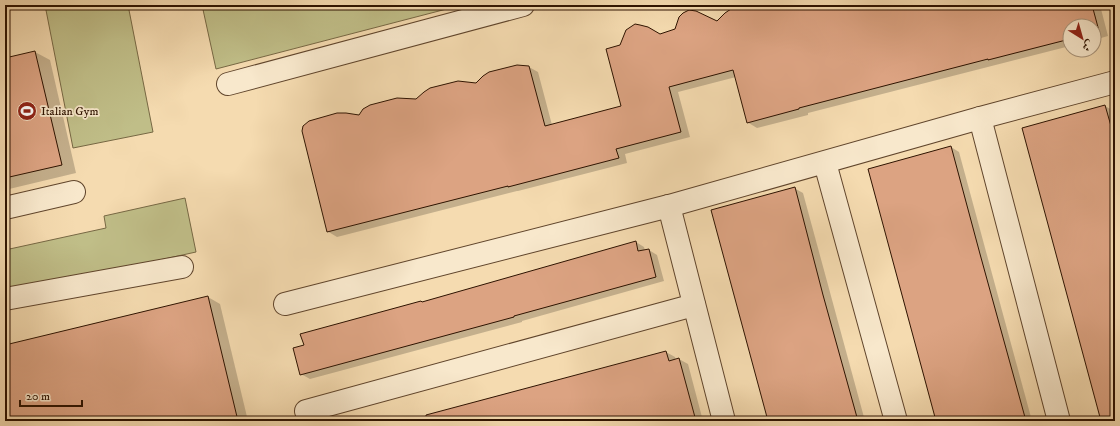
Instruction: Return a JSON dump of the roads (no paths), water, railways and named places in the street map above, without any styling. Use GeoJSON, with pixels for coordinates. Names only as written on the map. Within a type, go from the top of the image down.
{"type":"FeatureCollection","features":[{"type":"Feature","properties":{"kind":"street"},"geometry":{"type":"LineString","coordinates":[[228,84],[523,5]]}},
{"type":"Feature","properties":{"kind":"street"},"geometry":{"type":"LineString","coordinates":[[285,304],[669,206],[980,118],[1115,82]]}},
{"type":"Feature","properties":{"kind":"street"},"geometry":{"type":"LineString","coordinates":[[980,118],[1059,421]]}},
{"type":"Feature","properties":{"kind":"street"},"geometry":{"type":"LineString","coordinates":[[824,163],[896,421]]}},
{"type":"Feature","properties":{"kind":"street"},"geometry":{"type":"LineString","coordinates":[[5,208],[74,192]]}},
{"type":"Feature","properties":{"kind":"street"},"geometry":{"type":"LineString","coordinates":[[669,206],[724,421]]}},
{"type":"Feature","properties":{"kind":"street"},"geometry":{"type":"LineString","coordinates":[[5,299],[182,267]]}},
{"type":"Feature","properties":{"kind":"street"},"geometry":{"type":"LineString","coordinates":[[306,410],[694,305]]}},
{"type":"Feature","properties":{"kind":"place","name":"Italian Gym"},"geometry":{"type":"Point","coordinates":[27,111]}}]}
